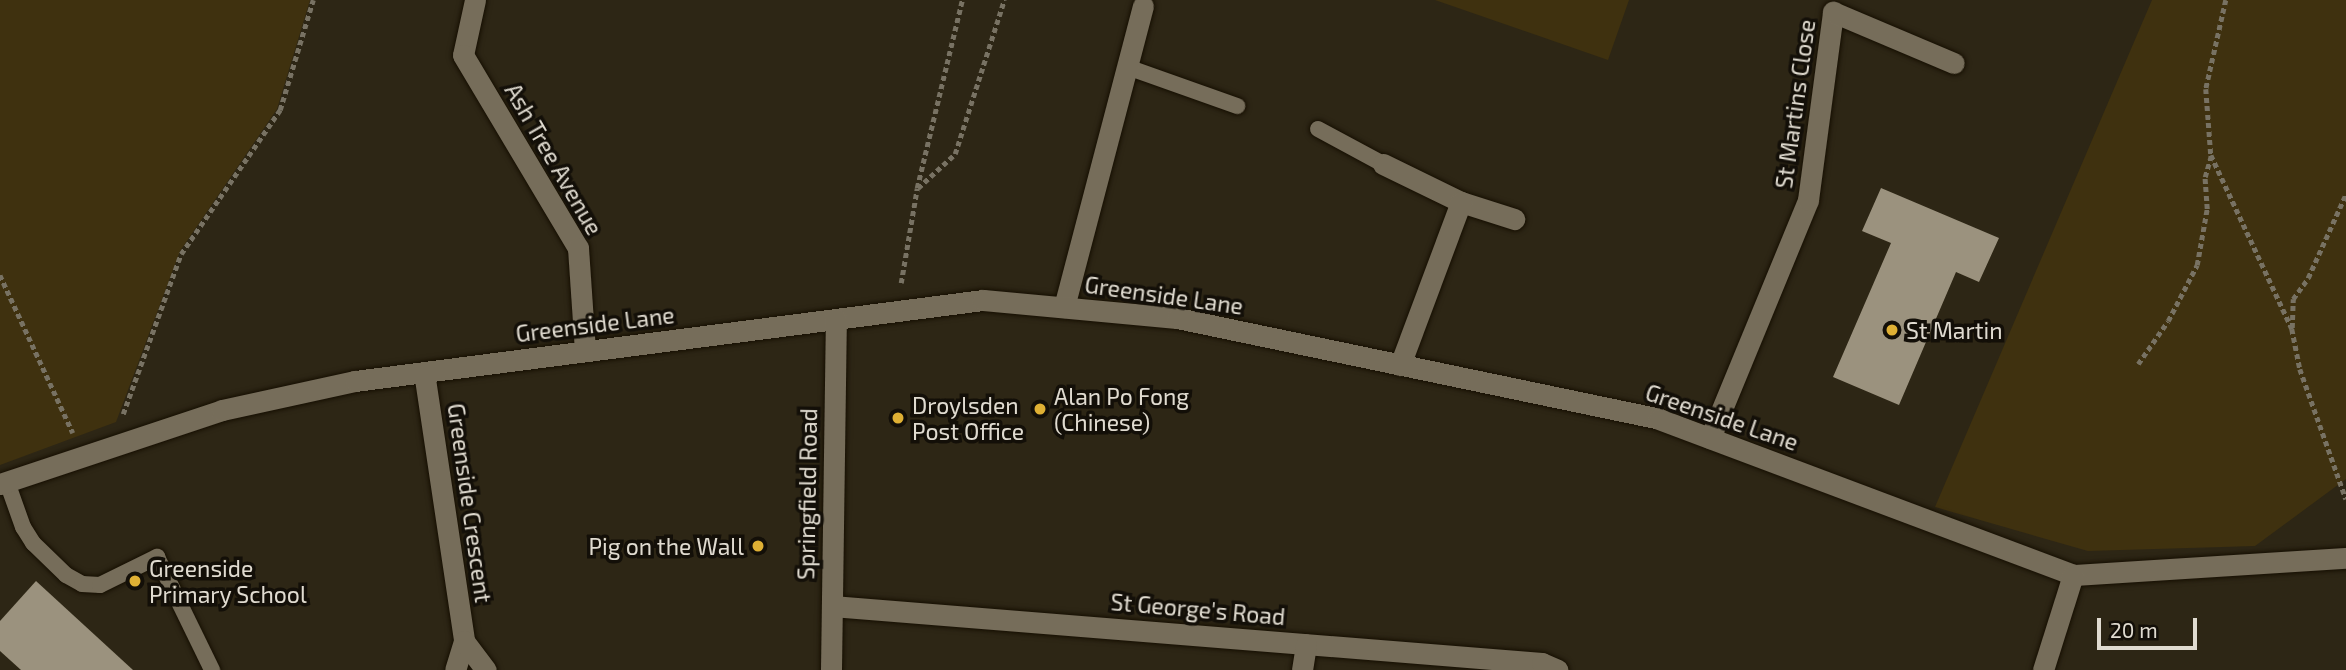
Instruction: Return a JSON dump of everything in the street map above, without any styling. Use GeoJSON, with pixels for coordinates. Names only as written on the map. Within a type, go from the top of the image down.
{"type":"FeatureCollection","features":[{"type":"Feature","properties":{"kind":"street","name":"Ash Tree Avenue"},"geometry":{"type":"LineString","coordinates":[[475,0],[463,55],[578,248],[585,351]]}},
{"type":"Feature","properties":{"kind":"street"},"geometry":{"type":"LineString","coordinates":[[1064,307],[1143,6]]}},
{"type":"Feature","properties":{"kind":"street","name":"St Martins Close"},"geometry":{"type":"LineString","coordinates":[[1710,438],[1808,200],[1833,12],[1954,64]]}},
{"type":"Feature","properties":{"kind":"street"},"geometry":{"type":"LineString","coordinates":[[1383,163],[1461,202],[1514,219]]}},
{"type":"Feature","properties":{"kind":"street"},"geometry":{"type":"LineString","coordinates":[[1400,365],[1461,202]]}},
{"type":"Feature","properties":{"kind":"street","name":"Greenside Lane"},"geometry":{"type":"LineString","coordinates":[[3,483],[222,410],[355,382],[983,300],[1177,318],[1659,419],[2073,575],[2346,558]]}},
{"type":"Feature","properties":{"kind":"street","name":"Springfield Road"},"geometry":{"type":"LineString","coordinates":[[831,670],[836,319]]}},
{"type":"Feature","properties":{"kind":"street","name":"Greenside Crescent"},"geometry":{"type":"LineString","coordinates":[[424,372],[464,641]]}},
{"type":"Feature","properties":{"kind":"street"},"geometry":{"type":"LineString","coordinates":[[2043,670],[2073,575]]}},
{"type":"Feature","properties":{"kind":"street","name":"St George's Road"},"geometry":{"type":"LineString","coordinates":[[832,607],[1542,663],[1558,670]]}},
{"type":"Feature","properties":{"kind":"street"},"geometry":{"type":"LineString","coordinates":[[455,670],[464,641]]}},
{"type":"Feature","properties":{"kind":"street"},"geometry":{"type":"LineString","coordinates":[[464,641],[486,670]]}},
{"type":"Feature","properties":{"kind":"street"},"geometry":{"type":"LineString","coordinates":[[1302,670],[1306,644]]}},
{"type":"Feature","properties":{"kind":"lane"},"geometry":{"type":"LineString","coordinates":[[1127,67],[1237,106]]}},
{"type":"Feature","properties":{"kind":"lane"},"geometry":{"type":"LineString","coordinates":[[1318,129],[1383,163]]}},
{"type":"Feature","properties":{"kind":"lane"},"geometry":{"type":"LineString","coordinates":[[3,483],[33,543],[66,575],[82,584],[100,585],[157,557],[212,670]]}},
{"type":"Feature","properties":{"kind":"path"},"geometry":{"type":"LineString","coordinates":[[111,447],[181,254],[280,110],[313,0]]}},
{"type":"Feature","properties":{"kind":"path"},"geometry":{"type":"LineString","coordinates":[[896,311],[917,188],[962,0]]}},
{"type":"Feature","properties":{"kind":"path"},"geometry":{"type":"LineString","coordinates":[[917,188],[955,154],[1004,0]]}},
{"type":"Feature","properties":{"kind":"path"},"geometry":{"type":"LineString","coordinates":[[2138,364],[2168,321],[2197,265],[2207,209],[2205,177],[2211,155],[2206,89],[2226,0]]}},
{"type":"Feature","properties":{"kind":"path"},"geometry":{"type":"LineString","coordinates":[[2211,155],[2292,329]]}},
{"type":"Feature","properties":{"kind":"path"},"geometry":{"type":"LineString","coordinates":[[2346,194],[2308,278],[2292,299],[2292,329],[2300,369],[2346,499]]}},
{"type":"Feature","properties":{"kind":"path"},"geometry":{"type":"LineString","coordinates":[[0,275],[84,456]]}},
{"type":"Feature","properties":{"kind":"shaded area"},"geometry":{"type":"Polygon","coordinates":[[[0,0],[310,0],[277,109],[180,251],[116,422],[0,465],[0,0]]]}},
{"type":"Feature","properties":{"kind":"shaded area"},"geometry":{"type":"Polygon","coordinates":[[[1435,0],[1629,0],[1608,60],[1435,0]]]}},
{"type":"Feature","properties":{"kind":"shaded area"},"geometry":{"type":"Polygon","coordinates":[[[2152,0],[2346,0],[2346,479],[2255,546],[2088,551],[1935,507],[2152,0]]]}},
{"type":"Feature","properties":{"kind":"building","name":"St Martin"},"geometry":{"type":"Polygon","coordinates":[[[1881,188],[1999,238],[1979,282],[1956,272],[1899,405],[1833,377],[1891,243],[1862,231],[1881,188]]]}},
{"type":"Feature","properties":{"kind":"building"},"geometry":{"type":"Polygon","coordinates":[[[36,581],[133,670],[21,670],[0,651],[0,621],[36,581]]]}},
{"type":"Feature","properties":{"kind":"place","name":"St Martin"},"geometry":{"type":"Point","coordinates":[1892,330]}},
{"type":"Feature","properties":{"kind":"place","name":"Alan Po Fong (Chinese)"},"geometry":{"type":"Point","coordinates":[1040,409]}},
{"type":"Feature","properties":{"kind":"place","name":"Droylsden Post Office"},"geometry":{"type":"Point","coordinates":[898,418]}},
{"type":"Feature","properties":{"kind":"place","name":"Pig on the Wall"},"geometry":{"type":"Point","coordinates":[758,546]}},
{"type":"Feature","properties":{"kind":"place","name":"Greenside Primary School"},"geometry":{"type":"Point","coordinates":[135,581]}}]}
